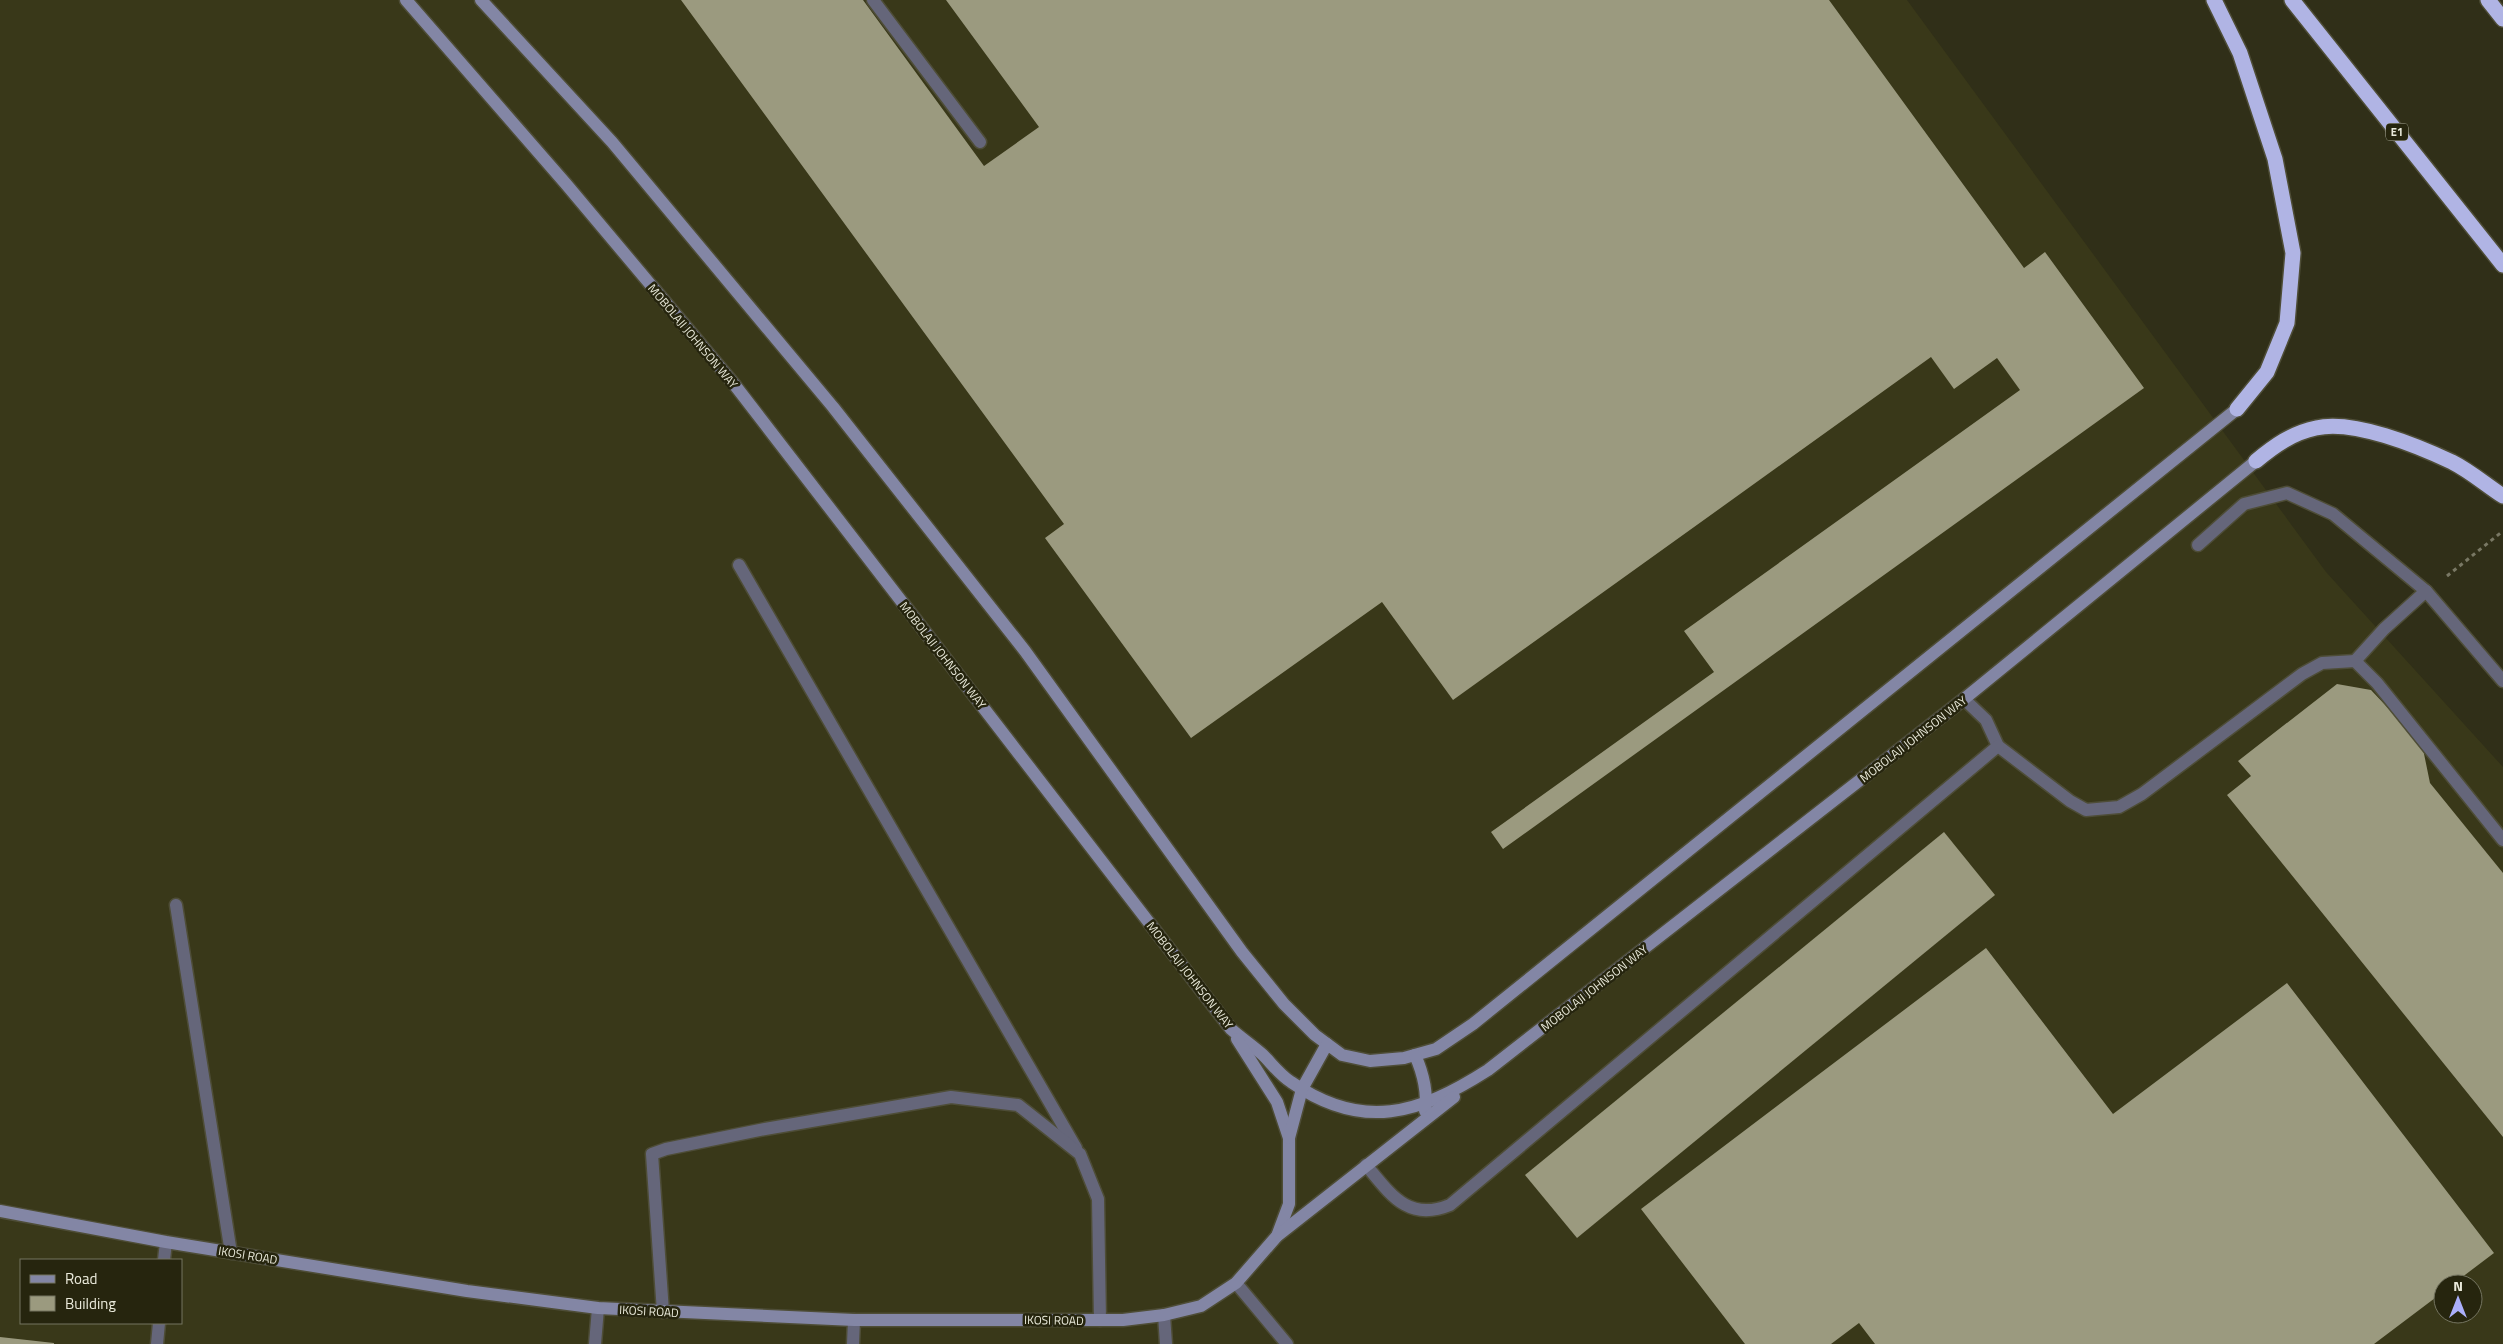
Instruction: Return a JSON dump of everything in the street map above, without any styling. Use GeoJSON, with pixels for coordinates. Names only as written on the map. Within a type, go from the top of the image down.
{"type":"FeatureCollection","features":[{"type":"Feature","properties":{"kind":"highway"},"geometry":{"type":"LineString","coordinates":[[2214,0],[2240,53],[2275,159],[2293,253],[2286,323],[2267,372],[2236,409]]}},
{"type":"Feature","properties":{"kind":"highway","name":"E1"},"geometry":{"type":"LineString","coordinates":[[2292,0],[2503,265]]}},
{"type":"Feature","properties":{"kind":"highway"},"geometry":{"type":"LineString","coordinates":[[2488,0],[2503,19]]}},
{"type":"Feature","properties":{"kind":"highway"},"geometry":{"type":"LineString","coordinates":[[2256,461],[2280,441],[2317,427],[2351,427],[2392,438],[2453,462],[2503,496]]}},
{"type":"Feature","properties":{"kind":"street","name":"MOBOLAJI JOHNSON WAY"},"geometry":{"type":"LineString","coordinates":[[406,0],[566,184],[734,384],[1230,1029],[1289,1081],[1316,1097],[1347,1110],[1385,1113],[1426,1104],[1454,1092],[1488,1070],[1964,699],[2256,461]]}},
{"type":"Feature","properties":{"kind":"street"},"geometry":{"type":"LineString","coordinates":[[481,0],[612,142],[833,407],[1025,651],[1242,952],[1284,1004],[1327,1044],[1342,1055],[1370,1061],[1414,1055],[1436,1049],[1473,1024],[2236,409]]}},
{"type":"Feature","properties":{"kind":"street"},"geometry":{"type":"LineString","coordinates":[[1230,1029],[1277,1102],[1289,1138]]}},
{"type":"Feature","properties":{"kind":"street"},"geometry":{"type":"LineString","coordinates":[[1277,1236],[1289,1204],[1289,1138],[1302,1089],[1327,1044]]}},
{"type":"Feature","properties":{"kind":"street"},"geometry":{"type":"LineString","coordinates":[[1414,1055],[1423,1074],[1426,1104],[1424,1121]]}},
{"type":"Feature","properties":{"kind":"street"},"geometry":{"type":"LineString","coordinates":[[1277,1236],[1488,1070]]}},
{"type":"Feature","properties":{"kind":"street","name":"IKOSI ROAD"},"geometry":{"type":"LineString","coordinates":[[0,1211],[166,1242],[467,1291],[598,1308],[854,1320],[1100,1320],[1164,1315],[1201,1306],[1236,1283],[1277,1236]]}},
{"type":"Feature","properties":{"kind":"lane"},"geometry":{"type":"LineString","coordinates":[[873,0],[980,142]]}},
{"type":"Feature","properties":{"kind":"lane"},"geometry":{"type":"LineString","coordinates":[[2198,545],[2244,504],[2286,493],[2333,514],[2426,592],[2503,681]]}},
{"type":"Feature","properties":{"kind":"lane"},"geometry":{"type":"LineString","coordinates":[[739,565],[1080,1154],[1098,1199],[1100,1320]]}},
{"type":"Feature","properties":{"kind":"lane"},"geometry":{"type":"LineString","coordinates":[[1964,699],[1986,720],[1998,746],[2070,801],[2086,810],[2104,810],[2119,807],[2165,778],[2302,674],[2322,663],[2355,661],[2384,629],[2426,592]]}},
{"type":"Feature","properties":{"kind":"lane"},"geometry":{"type":"LineString","coordinates":[[2355,661],[2377,683],[2503,840]]}},
{"type":"Feature","properties":{"kind":"lane"},"geometry":{"type":"LineString","coordinates":[[1366,1165],[1393,1197],[1416,1211],[1434,1212],[1450,1205],[1998,746]]}},
{"type":"Feature","properties":{"kind":"lane"},"geometry":{"type":"LineString","coordinates":[[176,905],[231,1252]]}},
{"type":"Feature","properties":{"kind":"lane"},"geometry":{"type":"LineString","coordinates":[[663,1312],[652,1154],[666,1149],[765,1129],[951,1097],[1018,1105],[1080,1154]]}},
{"type":"Feature","properties":{"kind":"lane"},"geometry":{"type":"LineString","coordinates":[[164,1259],[166,1242]]}},
{"type":"Feature","properties":{"kind":"lane"},"geometry":{"type":"LineString","coordinates":[[1236,1283],[1287,1344]]}},
{"type":"Feature","properties":{"kind":"lane"},"geometry":{"type":"LineString","coordinates":[[595,1344],[598,1308]]}},
{"type":"Feature","properties":{"kind":"lane"},"geometry":{"type":"LineString","coordinates":[[1164,1315],[1166,1344]]}},
{"type":"Feature","properties":{"kind":"lane"},"geometry":{"type":"LineString","coordinates":[[853,1344],[854,1320]]}},
{"type":"Feature","properties":{"kind":"lane"},"geometry":{"type":"LineString","coordinates":[[156,1344],[158,1324]]}},
{"type":"Feature","properties":{"kind":"path"},"geometry":{"type":"LineString","coordinates":[[2426,592],[2503,531]]}},
{"type":"Feature","properties":{"kind":"shaded area"},"geometry":{"type":"Polygon","coordinates":[[[0,0],[1907,0],[2326,572],[2503,767],[2503,1344],[0,1344],[0,0]]]}},
{"type":"Feature","properties":{"kind":"building"},"geometry":{"type":"Polygon","coordinates":[[[681,0],[863,0],[984,166],[1039,127],[946,0],[1829,0],[2024,268],[2045,252],[2144,388],[1503,849],[1491,832],[1714,672],[1684,631],[2020,390],[1997,358],[1954,389],[1931,357],[1453,700],[1382,602],[1191,738],[1045,538],[1064,524],[681,0]]]}},
{"type":"Feature","properties":{"kind":"building"},"geometry":{"type":"Polygon","coordinates":[[[2337,684],[2371,690],[2422,744],[2430,783],[2503,873],[2503,1137],[2227,795],[2251,776],[2238,761],[2337,684]]]}},
{"type":"Feature","properties":{"kind":"building"},"geometry":{"type":"Polygon","coordinates":[[[1944,832],[1995,895],[1577,1238],[1525,1175],[1944,832]]]}},
{"type":"Feature","properties":{"kind":"building"},"geometry":{"type":"Polygon","coordinates":[[[1986,948],[2113,1114],[2287,983],[2494,1253],[2466,1274],[2433,1274],[2433,1300],[2374,1344],[1875,1344],[1859,1323],[1831,1344],[1745,1344],[1641,1209],[1986,948]]]}},
{"type":"Feature","properties":{"kind":"building"},"geometry":{"type":"Polygon","coordinates":[[[0,1337],[54,1343],[54,1344],[0,1344],[0,1337]]]}}]}
